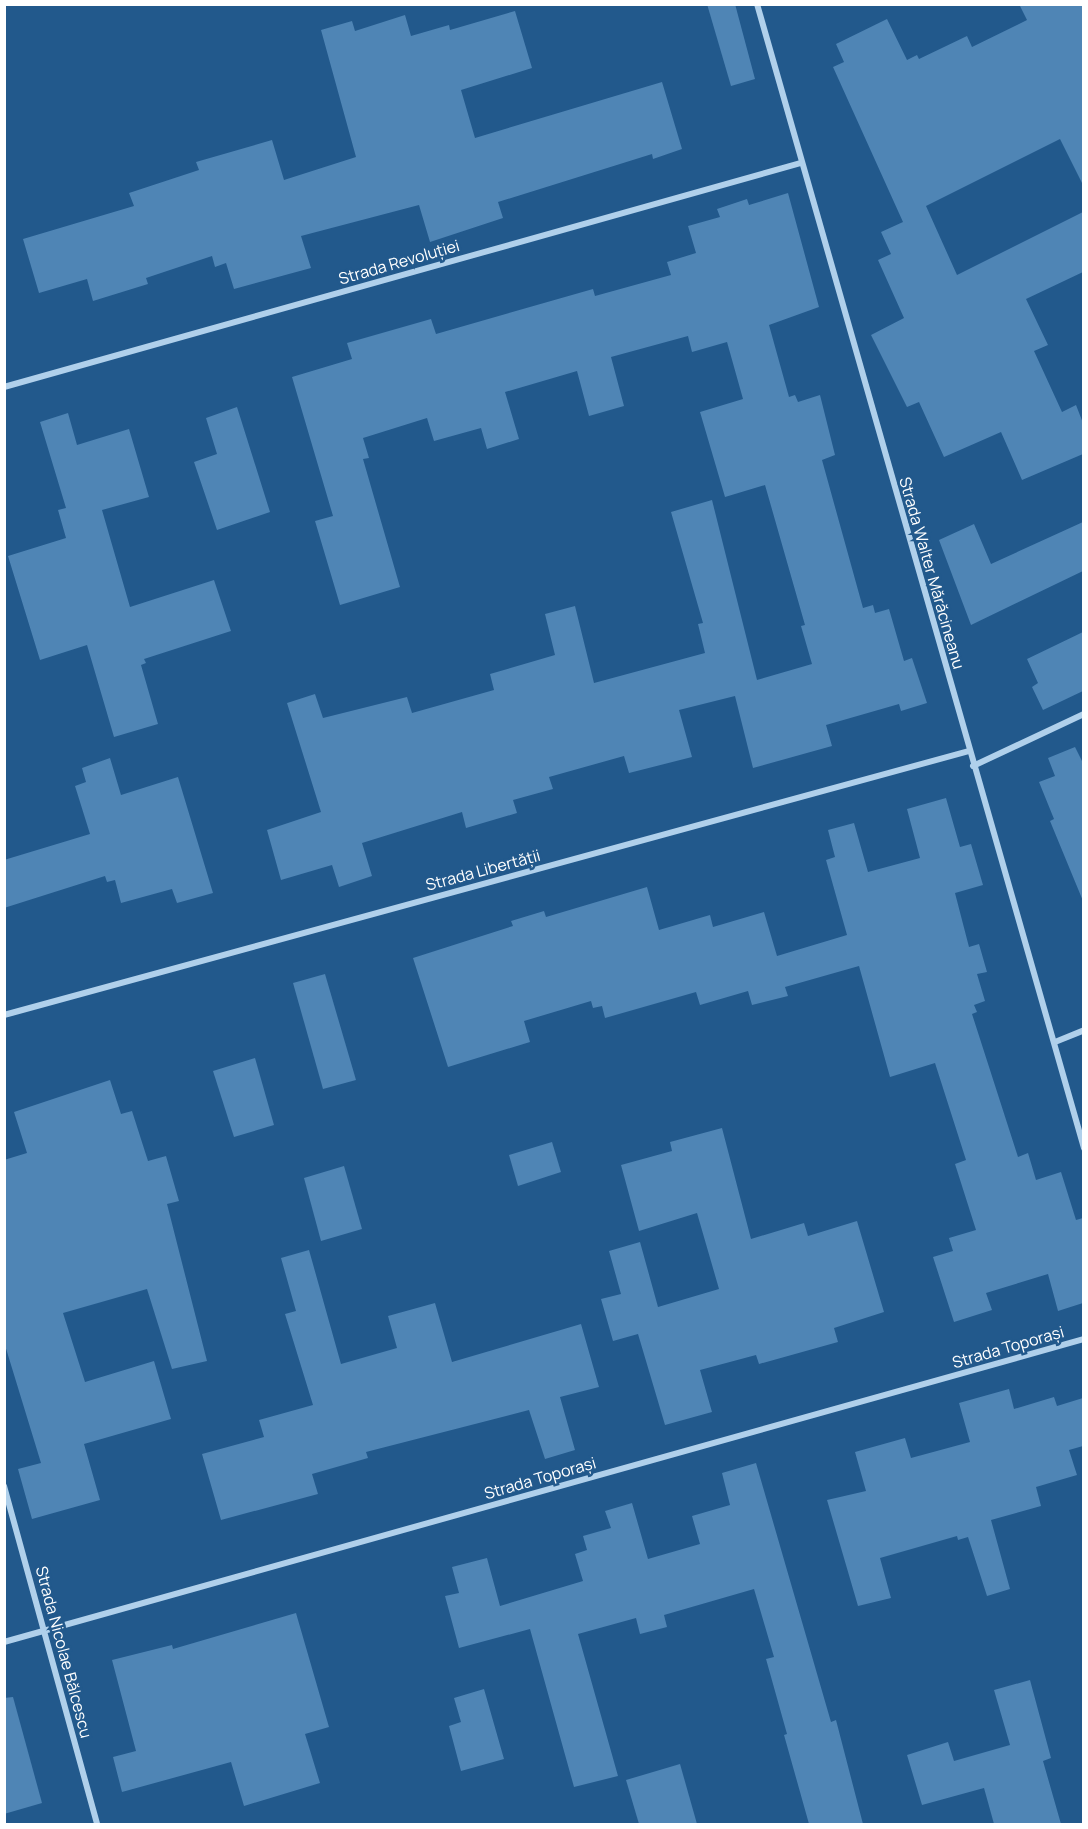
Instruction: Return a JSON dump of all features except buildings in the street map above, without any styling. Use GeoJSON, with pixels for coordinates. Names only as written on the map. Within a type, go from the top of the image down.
{"type":"FeatureCollection","features":[{"type":"Feature","properties":{"kind":"street","name":"Strada Walter Mărăcineanu"},"geometry":{"type":"LineString","coordinates":[[757,4],[973,766],[1055,1042],[1083,1148]]}},
{"type":"Feature","properties":{"kind":"street","name":"Strada Revoluției"},"geometry":{"type":"LineString","coordinates":[[4,387],[801,163]]}},
{"type":"Feature","properties":{"kind":"street"},"geometry":{"type":"LineString","coordinates":[[973,766],[1083,714]]}},
{"type":"Feature","properties":{"kind":"street","name":"Strada Libertății"},"geometry":{"type":"LineString","coordinates":[[4,1015],[969,751]]}},
{"type":"Feature","properties":{"kind":"street"},"geometry":{"type":"LineString","coordinates":[[1055,1042],[1083,1030]]}},
{"type":"Feature","properties":{"kind":"street","name":"Strada Toporași"},"geometry":{"type":"LineString","coordinates":[[4,1642],[1083,1340]]}},
{"type":"Feature","properties":{"kind":"street","name":"Strada Nicolae Bălcescu"},"geometry":{"type":"LineString","coordinates":[[4,1486],[97,1824]]}}]}
